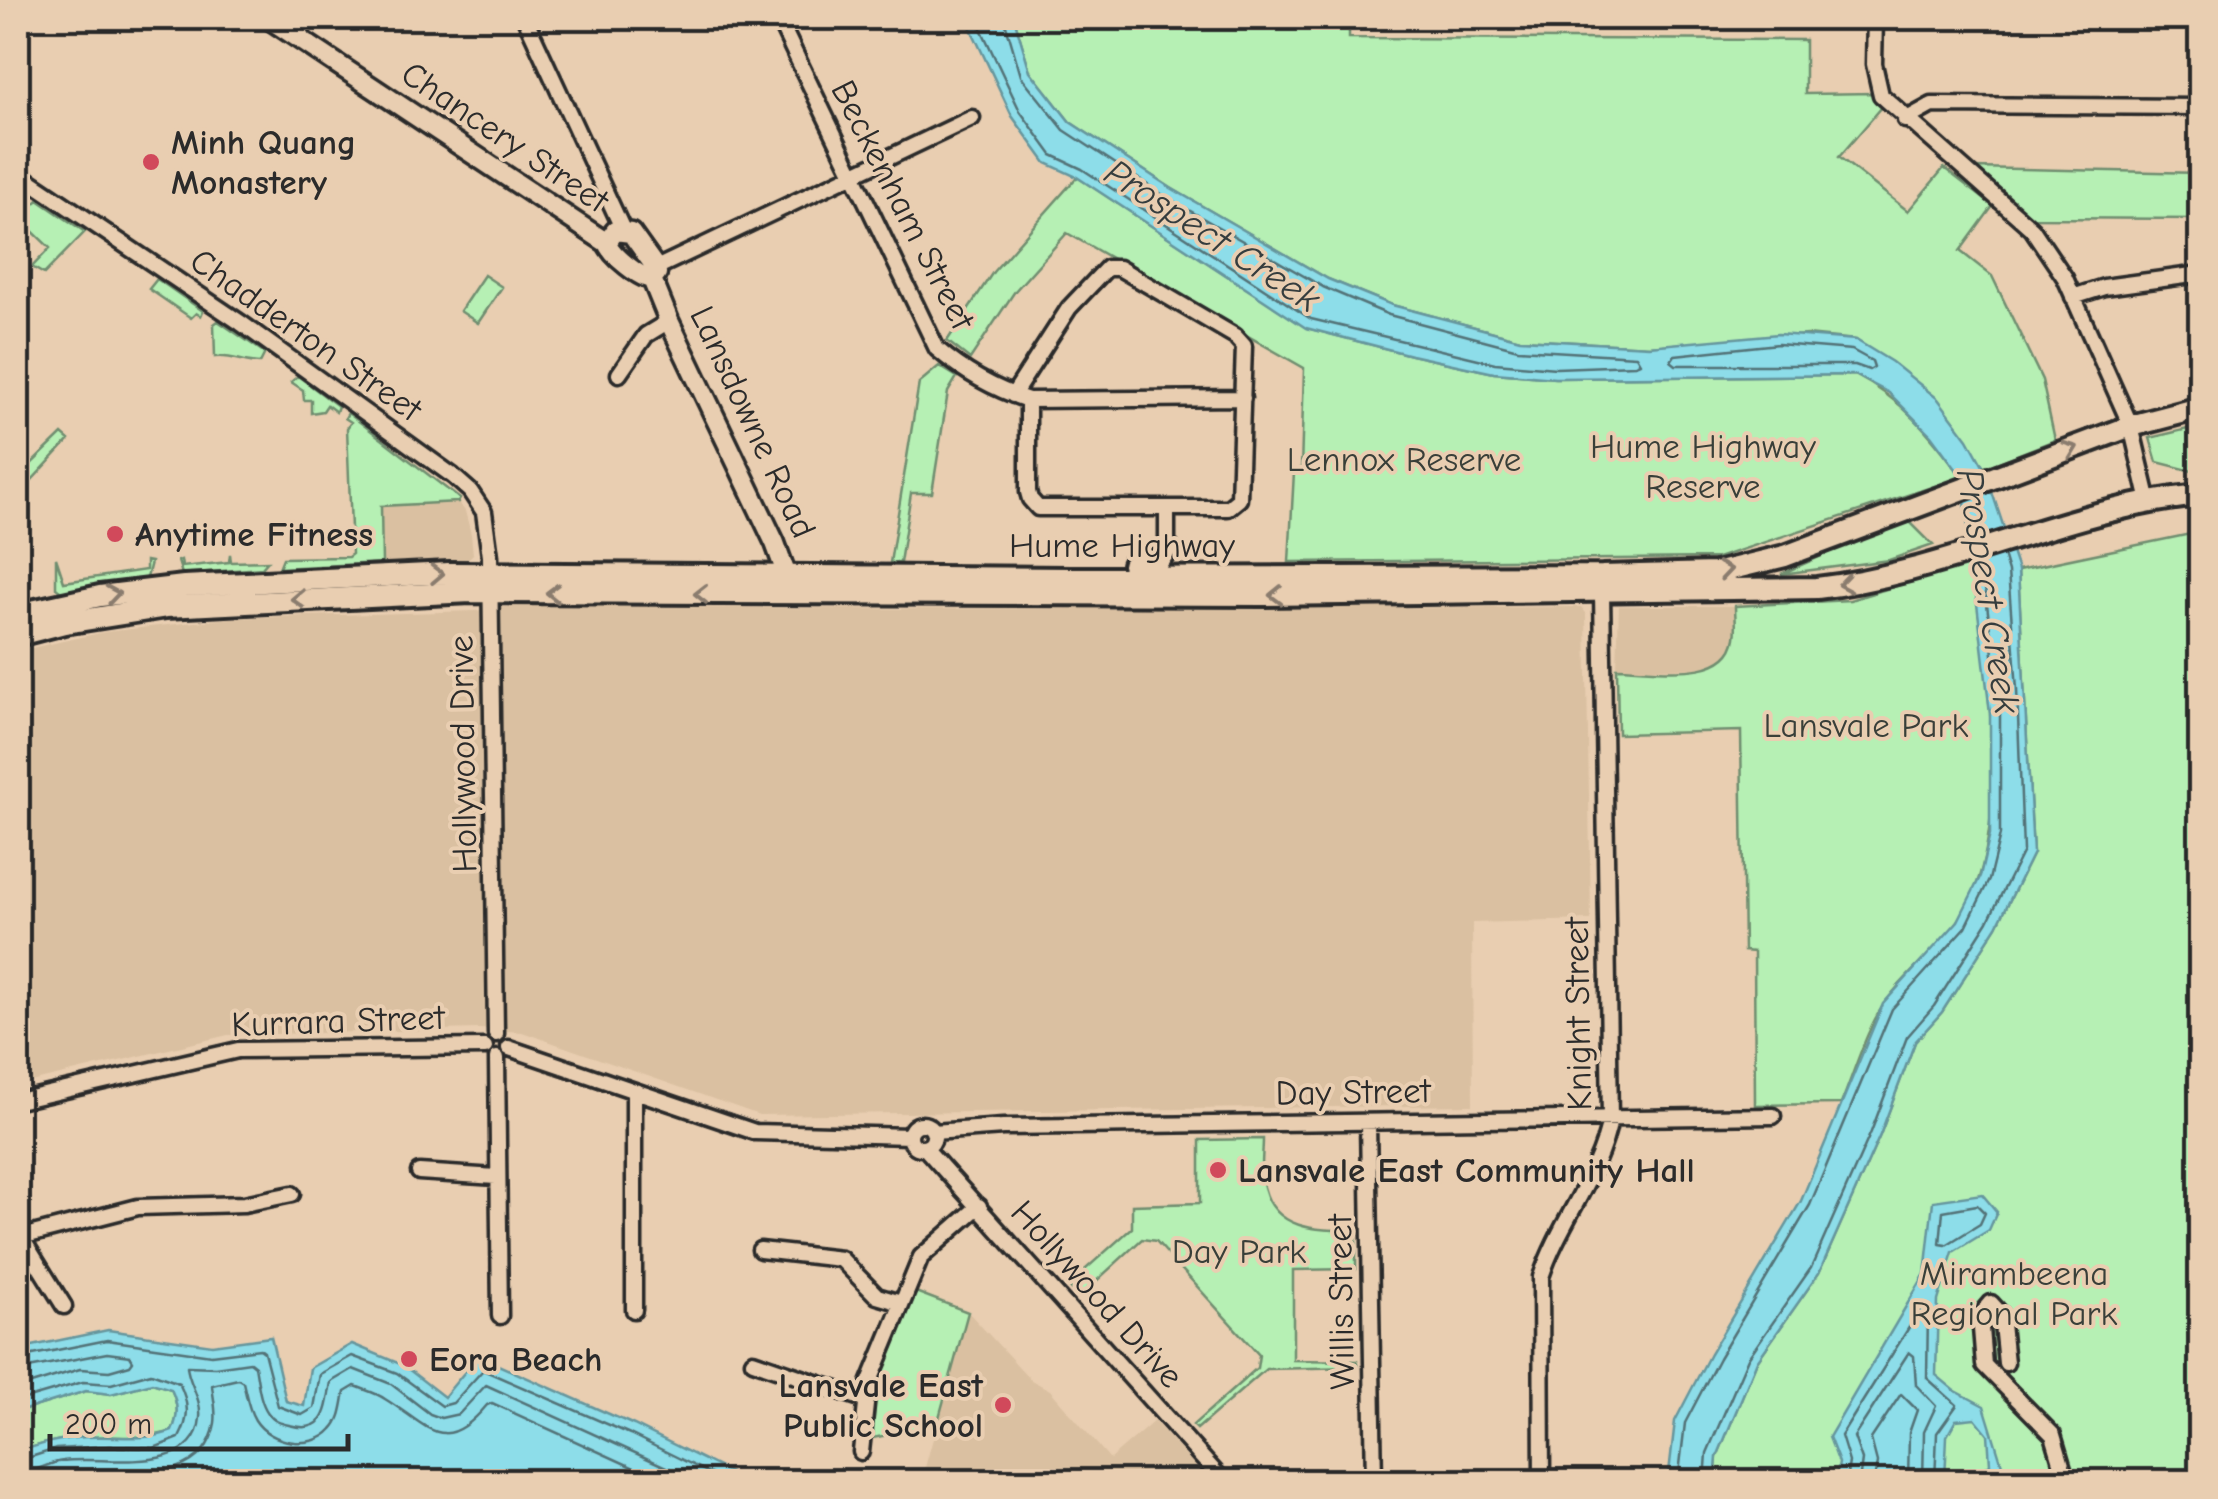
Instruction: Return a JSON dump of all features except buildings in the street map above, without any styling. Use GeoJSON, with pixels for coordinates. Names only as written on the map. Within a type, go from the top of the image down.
{"type":"FeatureCollection","features":[{"type":"Feature","properties":{"kind":"highway","name":"Hume Highway"},"geometry":{"type":"LineString","coordinates":[[787,585],[1071,578],[1715,572],[1785,556],[2131,426],[2200,408]]}},
{"type":"Feature","properties":{"kind":"highway","name":"Hume Highway"},"geometry":{"type":"LineString","coordinates":[[18,614],[100,596],[184,586],[490,583],[1602,592],[1817,588],[1867,580],[2149,502],[2200,494]]}},
{"type":"Feature","properties":{"kind":"highway"},"geometry":{"type":"LineString","coordinates":[[1071,578],[1101,566],[1153,565],[1167,548],[1175,566],[1188,577]]}},
{"type":"Feature","properties":{"kind":"highway","name":"Hume Highway"},"geometry":{"type":"LineString","coordinates":[[18,635],[64,623],[166,607],[490,583]]}},
{"type":"Feature","properties":{"kind":"main road","name":"Chancery Street"},"geometry":{"type":"LineString","coordinates":[[268,18],[607,243],[611,252],[642,278],[654,274]]}},
{"type":"Feature","properties":{"kind":"main road"},"geometry":{"type":"LineString","coordinates":[[607,243],[612,232],[623,230]]}},
{"type":"Feature","properties":{"kind":"main road","name":"Lansdowne Road"},"geometry":{"type":"LineString","coordinates":[[623,230],[633,234],[654,274],[669,321],[787,585]]}},
{"type":"Feature","properties":{"kind":"street"},"geometry":{"type":"LineString","coordinates":[[296,37],[308,18]]}},
{"type":"Feature","properties":{"kind":"street"},"geometry":{"type":"LineString","coordinates":[[525,18],[623,230]]}},
{"type":"Feature","properties":{"kind":"street","name":"Beckenham Street"},"geometry":{"type":"LineString","coordinates":[[778,18],[937,350],[958,367],[1020,398],[1243,398]]}},
{"type":"Feature","properties":{"kind":"street"},"geometry":{"type":"LineString","coordinates":[[1875,18],[1874,64],[1880,95],[2032,230],[2065,278],[2131,426],[2149,502]]}},
{"type":"Feature","properties":{"kind":"street"},"geometry":{"type":"LineString","coordinates":[[1905,120],[1932,106],[2200,107]]}},
{"type":"Feature","properties":{"kind":"street"},"geometry":{"type":"LineString","coordinates":[[654,274],[851,174],[972,118]]}},
{"type":"Feature","properties":{"kind":"street","name":"Chadderton Street"},"geometry":{"type":"LineString","coordinates":[[18,173],[241,323],[462,484],[484,512],[490,583]]}},
{"type":"Feature","properties":{"kind":"street"},"geometry":{"type":"LineString","coordinates":[[1107,268],[1118,268],[1235,336],[1244,346],[1239,499],[1228,508],[1038,508],[1028,492],[1020,398],[1069,308],[1107,268]]}},
{"type":"Feature","properties":{"kind":"street"},"geometry":{"type":"LineString","coordinates":[[2073,297],[2104,288],[2200,274]]}},
{"type":"Feature","properties":{"kind":"street"},"geometry":{"type":"LineString","coordinates":[[619,374],[646,335],[669,321]]}},
{"type":"Feature","properties":{"kind":"street"},"geometry":{"type":"LineString","coordinates":[[1167,508],[1167,548]]}},
{"type":"Feature","properties":{"kind":"street","name":"Hollywood Drive"},"geometry":{"type":"LineString","coordinates":[[490,583],[496,1034],[487,1040],[497,1051]]}},
{"type":"Feature","properties":{"kind":"street","name":"Knight Street"},"geometry":{"type":"LineString","coordinates":[[1542,1482],[1542,1277],[1550,1249],[1605,1145],[1610,1119],[1602,592]]}},
{"type":"Feature","properties":{"kind":"street","name":"Kurrara Street"},"geometry":{"type":"LineString","coordinates":[[18,1101],[238,1050],[497,1051]]}},
{"type":"Feature","properties":{"kind":"street"},"geometry":{"type":"LineString","coordinates":[[500,1316],[497,1051],[755,1132],[910,1136]]}},
{"type":"Feature","properties":{"kind":"street"},"geometry":{"type":"LineString","coordinates":[[634,1091],[634,1310]]}},
{"type":"Feature","properties":{"kind":"street","name":"Day Street"},"geometry":{"type":"LineString","coordinates":[[933,1132],[1003,1127],[1773,1116]]}},
{"type":"Feature","properties":{"kind":"street","name":"Willis Street"},"geometry":{"type":"LineString","coordinates":[[1368,1122],[1374,1482]]}},
{"type":"Feature","properties":{"kind":"street"},"geometry":{"type":"LineString","coordinates":[[920,1124],[928,1126],[933,1132],[932,1144],[925,1148],[914,1146],[910,1136],[920,1124]]}},
{"type":"Feature","properties":{"kind":"street","name":"Hollywood Drive"},"geometry":{"type":"LineString","coordinates":[[925,1148],[1224,1482]]}},
{"type":"Feature","properties":{"kind":"street"},"geometry":{"type":"LineString","coordinates":[[419,1172],[496,1177]]}},
{"type":"Feature","properties":{"kind":"street"},"geometry":{"type":"LineString","coordinates":[[64,1306],[19,1234],[138,1207],[244,1204],[292,1194]]}},
{"type":"Feature","properties":{"kind":"street"},"geometry":{"type":"LineString","coordinates":[[862,1452],[868,1386],[921,1258],[978,1206]]}},
{"type":"Feature","properties":{"kind":"street"},"geometry":{"type":"LineString","coordinates":[[760,1250],[841,1258],[876,1296],[901,1303]]}},
{"type":"Feature","properties":{"kind":"street"},"geometry":{"type":"LineString","coordinates":[[2006,1363],[2001,1314],[1991,1304],[1980,1316],[1984,1365],[2053,1435],[2067,1482]]}},
{"type":"Feature","properties":{"kind":"street"},"geometry":{"type":"LineString","coordinates":[[753,1361],[866,1400]]}},
{"type":"Feature","properties":{"kind":"shaded area"},"geometry":{"type":"Polygon","coordinates":[[[458,502],[465,511],[471,534],[473,554],[467,560],[382,563],[381,506],[458,502]]]}},
{"type":"Feature","properties":{"kind":"shaded area"},"geometry":{"type":"Polygon","coordinates":[[[513,606],[1581,607],[1586,613],[1591,920],[1472,923],[1473,1105],[759,1115],[522,1032],[480,1029],[228,1035],[18,1085],[18,651],[104,632],[231,618],[475,611],[513,606]]]}},
{"type":"Feature","properties":{"kind":"shaded area"},"geometry":{"type":"Polygon","coordinates":[[[1619,606],[1735,606],[1735,639],[1729,654],[1708,669],[1617,668],[1619,606]]]}},
{"type":"Feature","properties":{"kind":"shaded area","name":"Lansvale East Public School"},"geometry":{"type":"Polygon","coordinates":[[[968,1312],[1031,1380],[1050,1390],[1110,1459],[1154,1421],[1209,1481],[921,1482],[968,1312]]]}},
{"type":"Feature","properties":{"kind":"green space"},"geometry":{"type":"Polygon","coordinates":[[[1014,18],[1349,18],[1349,38],[1805,40],[1805,94],[1876,93],[1882,107],[1839,157],[1908,211],[1944,168],[1993,206],[1960,251],[1992,276],[2042,380],[2055,440],[1984,468],[1955,423],[1856,340],[1807,335],[1649,346],[1520,339],[1392,305],[1328,279],[1171,188],[1070,122],[1030,71],[1014,18]]]}},
{"type":"Feature","properties":{"kind":"green space"},"geometry":{"type":"Polygon","coordinates":[[[1972,168],[2200,173],[2200,219],[2030,218],[1972,168]]]}},
{"type":"Feature","properties":{"kind":"green space"},"geometry":{"type":"Polygon","coordinates":[[[1077,177],[1307,328],[1494,373],[1555,378],[1855,375],[1915,419],[1962,477],[1717,558],[1289,562],[1294,472],[1301,471],[1304,368],[1067,233],[1015,291],[970,359],[947,341],[993,272],[1077,177]]]}},
{"type":"Feature","properties":{"kind":"green space"},"geometry":{"type":"Polygon","coordinates":[[[38,200],[85,232],[44,274],[32,267],[50,248],[19,218],[38,200]]]}},
{"type":"Feature","properties":{"kind":"green space"},"geometry":{"type":"Polygon","coordinates":[[[484,275],[502,287],[478,323],[460,311],[484,275]]]}},
{"type":"Feature","properties":{"kind":"green space"},"geometry":{"type":"Polygon","coordinates":[[[157,279],[203,311],[201,316],[196,313],[191,318],[149,289],[157,279]]]}},
{"type":"Feature","properties":{"kind":"green space"},"geometry":{"type":"Polygon","coordinates":[[[218,321],[265,353],[260,363],[215,357],[214,324],[218,321]]]}},
{"type":"Feature","properties":{"kind":"green space"},"geometry":{"type":"Polygon","coordinates":[[[939,366],[957,377],[948,392],[932,493],[911,493],[900,563],[890,563],[919,383],[939,366]]]}},
{"type":"Feature","properties":{"kind":"green space"},"geometry":{"type":"Polygon","coordinates":[[[298,376],[338,406],[336,412],[327,405],[323,411],[311,413],[311,400],[304,400],[303,390],[291,382],[298,376]]]}},
{"type":"Feature","properties":{"kind":"green space"},"geometry":{"type":"Polygon","coordinates":[[[348,413],[460,499],[381,506],[382,563],[279,568],[283,558],[352,554],[347,428],[351,422],[345,418],[348,413]]]}},
{"type":"Feature","properties":{"kind":"green space"},"geometry":{"type":"Polygon","coordinates":[[[2200,426],[2200,473],[2157,462],[2150,438],[2200,426]]]}},
{"type":"Feature","properties":{"kind":"green space"},"geometry":{"type":"Polygon","coordinates":[[[62,434],[69,440],[18,495],[18,471],[21,474],[62,434]]]}},
{"type":"Feature","properties":{"kind":"green space"},"geometry":{"type":"Polygon","coordinates":[[[1906,518],[1933,545],[1889,560],[1781,574],[1906,518]]]}},
{"type":"Feature","properties":{"kind":"green space","name":"Mirambeena Regional Park"},"geometry":{"type":"Polygon","coordinates":[[[2200,532],[2200,1481],[1715,1482],[1717,1457],[1757,1361],[1819,1273],[1880,1135],[1915,1042],[1942,1012],[1997,926],[2033,853],[2018,570],[2200,532]]]}},
{"type":"Feature","properties":{"kind":"green space"},"geometry":{"type":"Polygon","coordinates":[[[230,554],[231,562],[268,561],[262,568],[182,574],[178,561],[181,560],[182,567],[229,562],[230,554]]]}},
{"type":"Feature","properties":{"kind":"green space"},"geometry":{"type":"Polygon","coordinates":[[[56,558],[64,582],[146,570],[146,561],[151,562],[147,578],[61,592],[56,588],[56,558]]]}},
{"type":"Feature","properties":{"kind":"green space","name":"Lansvale Park"},"geometry":{"type":"Polygon","coordinates":[[[1972,563],[1992,747],[1987,843],[1976,885],[1950,932],[1895,989],[1880,1011],[1841,1104],[1755,1105],[1754,952],[1744,951],[1741,731],[1618,734],[1617,668],[1686,670],[1718,662],[1729,652],[1735,638],[1735,606],[1850,600],[1972,563]]]}},
{"type":"Feature","properties":{"kind":"green space","name":"Day Park"},"geometry":{"type":"Polygon","coordinates":[[[1263,1139],[1263,1181],[1278,1213],[1314,1228],[1356,1230],[1356,1269],[1293,1270],[1293,1360],[1357,1361],[1357,1367],[1266,1369],[1197,1429],[1193,1425],[1257,1368],[1259,1355],[1156,1241],[1142,1239],[1079,1297],[1068,1285],[1132,1228],[1132,1205],[1200,1203],[1200,1140],[1263,1139]]]}},
{"type":"Feature","properties":{"kind":"green space"},"geometry":{"type":"Polygon","coordinates":[[[913,1291],[968,1312],[937,1425],[873,1438],[875,1389],[913,1291]]]}},
{"type":"Feature","properties":{"kind":"green space"},"geometry":{"type":"Polygon","coordinates":[[[152,1383],[171,1389],[177,1415],[172,1431],[140,1437],[68,1439],[18,1452],[18,1412],[86,1391],[111,1394],[152,1383]]]}},
{"type":"Feature","properties":{"kind":"water","name":"Prospect Creek"},"geometry":{"type":"Polygon","coordinates":[[[966,18],[1014,18],[1030,71],[1070,122],[1171,188],[1328,279],[1392,305],[1520,339],[1649,346],[1778,334],[1856,340],[1892,362],[1938,399],[1984,468],[2018,570],[2033,853],[1997,926],[1942,1012],[1915,1042],[1880,1135],[1819,1273],[1757,1361],[1717,1457],[1715,1481],[1668,1481],[1675,1421],[1801,1201],[1883,1004],[1958,921],[1980,877],[1990,834],[1990,713],[1962,477],[1931,435],[1889,393],[1855,375],[1555,378],[1494,373],[1306,328],[1077,177],[1046,163],[1012,116],[966,18]]]}},
{"type":"Feature","properties":{"kind":"water"},"geometry":{"type":"Polygon","coordinates":[[[1982,1194],[1997,1212],[1989,1230],[1953,1252],[1938,1301],[1936,1375],[1984,1406],[2007,1481],[1981,1481],[1978,1474],[1990,1464],[1988,1434],[1975,1418],[1956,1420],[1947,1436],[1945,1481],[1836,1481],[1839,1463],[1829,1437],[1925,1274],[1933,1201],[1982,1194]]]}},
{"type":"Feature","properties":{"kind":"water"},"geometry":{"type":"Polygon","coordinates":[[[108,1330],[212,1345],[271,1337],[286,1401],[304,1406],[310,1368],[352,1344],[403,1365],[444,1397],[478,1356],[634,1425],[747,1481],[18,1481],[18,1452],[26,1449],[68,1439],[141,1437],[172,1431],[177,1415],[171,1389],[152,1383],[111,1394],[86,1391],[18,1412],[18,1349],[108,1330]]]}},
{"type":"Feature","properties":{"kind":"place","name":"Minh Quang Monastery"},"geometry":{"type":"Point","coordinates":[151,162]}},
{"type":"Feature","properties":{"kind":"place","name":"Anytime Fitness"},"geometry":{"type":"Point","coordinates":[115,534]}},
{"type":"Feature","properties":{"kind":"place","name":"Lansvale East Community Hall"},"geometry":{"type":"Point","coordinates":[1218,1170]}},
{"type":"Feature","properties":{"kind":"place","name":"Eora Beach"},"geometry":{"type":"Point","coordinates":[409,1359]}},
{"type":"Feature","properties":{"kind":"place","name":"Lansvale East Public School"},"geometry":{"type":"Point","coordinates":[1003,1405]}},
{"type":"Feature","properties":{"kind":"park label","name":"Lennox Reserve"},"geometry":{"type":"Point","coordinates":[1404,459]}},
{"type":"Feature","properties":{"kind":"park label","name":"Hume Highway Reserve"},"geometry":{"type":"Point","coordinates":[1703,466]}}]}
